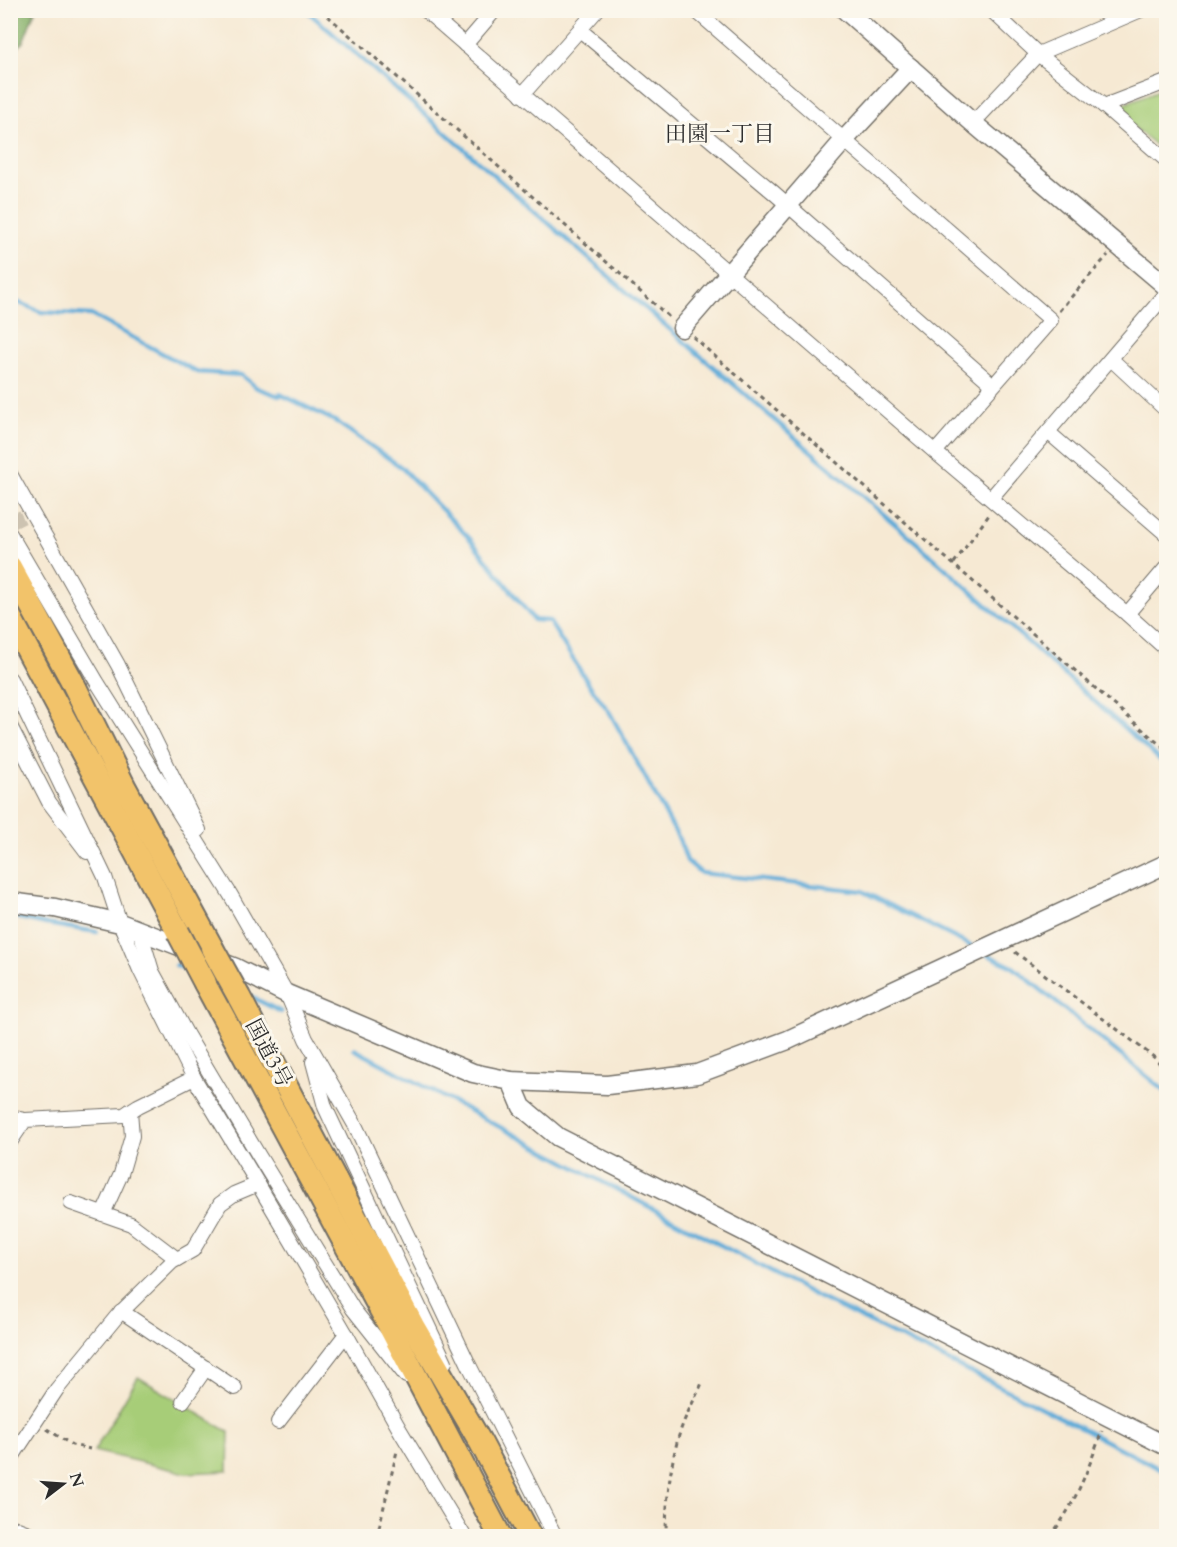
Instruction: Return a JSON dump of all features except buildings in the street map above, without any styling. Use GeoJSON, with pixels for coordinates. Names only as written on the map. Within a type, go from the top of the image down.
{"type":"FeatureCollection","features":[{"type":"Feature","properties":{"kind":"highway","name":"国道3号"},"geometry":{"type":"LineString","coordinates":[[10,567],[71,679],[124,786],[239,997],[413,1326],[481,1443],[530,1536]]}},
{"type":"Feature","properties":{"kind":"highway","name":"国道3号"},"geometry":{"type":"LineString","coordinates":[[10,617],[500,1536]]}},
{"type":"Feature","properties":{"kind":"street"},"geometry":{"type":"LineString","coordinates":[[425,10],[728,274],[1167,649]]}},
{"type":"Feature","properties":{"kind":"street"},"geometry":{"type":"LineString","coordinates":[[465,45],[495,10]]}},
{"type":"Feature","properties":{"kind":"street"},"geometry":{"type":"LineString","coordinates":[[522,95],[597,10]]}},
{"type":"Feature","properties":{"kind":"street"},"geometry":{"type":"LineString","coordinates":[[695,10],[1052,320],[935,452]]}},
{"type":"Feature","properties":{"kind":"street"},"geometry":{"type":"LineString","coordinates":[[845,10],[973,123],[1167,286]]}},
{"type":"Feature","properties":{"kind":"street"},"geometry":{"type":"LineString","coordinates":[[991,10],[1038,54],[1167,160]]}},
{"type":"Feature","properties":{"kind":"street"},"geometry":{"type":"LineString","coordinates":[[973,123],[1038,54],[1141,10]]}},
{"type":"Feature","properties":{"kind":"street"},"geometry":{"type":"LineString","coordinates":[[580,30],[787,205],[993,385]]}},
{"type":"Feature","properties":{"kind":"street"},"geometry":{"type":"LineString","coordinates":[[682,328],[845,139],[911,68]]}},
{"type":"Feature","properties":{"kind":"street"},"geometry":{"type":"LineString","coordinates":[[1104,106],[1167,82]]}},
{"type":"Feature","properties":{"kind":"street"},"geometry":{"type":"LineString","coordinates":[[994,501],[1048,432],[1167,294]]}},
{"type":"Feature","properties":{"kind":"street"},"geometry":{"type":"LineString","coordinates":[[1111,359],[1167,410]]}},
{"type":"Feature","properties":{"kind":"street"},"geometry":{"type":"LineString","coordinates":[[1048,432],[1167,534]]}},
{"type":"Feature","properties":{"kind":"street"},"geometry":{"type":"LineString","coordinates":[[10,474],[118,665],[230,894]]}},
{"type":"Feature","properties":{"kind":"street"},"geometry":{"type":"LineString","coordinates":[[10,534],[97,682],[230,894],[287,994],[306,1040],[325,1107],[481,1443]]}},
{"type":"Feature","properties":{"kind":"street"},"geometry":{"type":"LineString","coordinates":[[1127,614],[1167,568]]}},
{"type":"Feature","properties":{"kind":"street"},"geometry":{"type":"LineString","coordinates":[[10,679],[105,876],[120,923],[140,970],[194,1078],[464,1536]]}},
{"type":"Feature","properties":{"kind":"street"},"geometry":{"type":"LineString","coordinates":[[10,726],[49,802],[105,876]]}},
{"type":"Feature","properties":{"kind":"street"},"geometry":{"type":"LineString","coordinates":[[10,902],[55,908],[120,923],[236,968],[287,994],[472,1073],[511,1081],[608,1085],[697,1074],[788,1040],[1167,864]]}},
{"type":"Feature","properties":{"kind":"street"},"geometry":{"type":"LineString","coordinates":[[140,931],[152,971],[187,1035],[353,1309],[430,1405]]}},
{"type":"Feature","properties":{"kind":"street"},"geometry":{"type":"LineString","coordinates":[[306,1040],[355,1125],[468,1363],[555,1536]]}},
{"type":"Feature","properties":{"kind":"street"},"geometry":{"type":"LineString","coordinates":[[10,1117],[26,1120],[124,1115],[194,1078]]}},
{"type":"Feature","properties":{"kind":"street"},"geometry":{"type":"LineString","coordinates":[[511,1081],[522,1107],[558,1137],[1167,1446]]}},
{"type":"Feature","properties":{"kind":"street"},"geometry":{"type":"LineString","coordinates":[[103,1214],[121,1174],[132,1136],[130,1111]]}},
{"type":"Feature","properties":{"kind":"street"},"geometry":{"type":"LineString","coordinates":[[10,1142],[26,1120]]}},
{"type":"Feature","properties":{"kind":"street"},"geometry":{"type":"LineString","coordinates":[[10,1460],[57,1389],[122,1311],[172,1262],[193,1250],[220,1204],[234,1194],[258,1184]]}},
{"type":"Feature","properties":{"kind":"street"},"geometry":{"type":"LineString","coordinates":[[71,1203],[131,1224],[177,1259]]}},
{"type":"Feature","properties":{"kind":"street"},"geometry":{"type":"LineString","coordinates":[[122,1311],[235,1388]]}},
{"type":"Feature","properties":{"kind":"street"},"geometry":{"type":"LineString","coordinates":[[278,1422],[346,1334]]}},
{"type":"Feature","properties":{"kind":"street"},"geometry":{"type":"LineString","coordinates":[[183,1401],[206,1368]]}},
{"type":"Feature","properties":{"kind":"street"},"geometry":{"type":"LineString","coordinates":[[10,1526],[36,1536]]}},
{"type":"Feature","properties":{"kind":"path"},"geometry":{"type":"LineString","coordinates":[[321,10],[1167,750]]}},
{"type":"Feature","properties":{"kind":"path"},"geometry":{"type":"LineString","coordinates":[[1052,320],[1117,245]]}},
{"type":"Feature","properties":{"kind":"path"},"geometry":{"type":"LineString","coordinates":[[954,563],[994,501]]}},
{"type":"Feature","properties":{"kind":"path"},"geometry":{"type":"LineString","coordinates":[[1001,942],[1155,1058],[1167,1071]]}},
{"type":"Feature","properties":{"kind":"path"},"geometry":{"type":"LineString","coordinates":[[666,1536],[673,1455],[682,1426],[703,1381]]}},
{"type":"Feature","properties":{"kind":"path"},"geometry":{"type":"LineString","coordinates":[[1050,1536],[1063,1518],[1089,1467],[1107,1415]]}},
{"type":"Feature","properties":{"kind":"path"},"geometry":{"type":"LineString","coordinates":[[36,1422],[72,1445],[90,1449]]}},
{"type":"Feature","properties":{"kind":"path"},"geometry":{"type":"LineString","coordinates":[[377,1536],[401,1432]]}},
{"type":"Feature","properties":{"kind":"green space"},"geometry":{"type":"Polygon","coordinates":[[[11,10],[35,11],[23,42],[11,55],[11,10]]]}},
{"type":"Feature","properties":{"kind":"green space"},"geometry":{"type":"Polygon","coordinates":[[[1166,87],[1166,154],[1112,109],[1166,87]]]}},
{"type":"Feature","properties":{"kind":"green space"},"geometry":{"type":"Polygon","coordinates":[[[138,1377],[229,1432],[228,1471],[186,1473],[94,1451],[138,1377]]]}},
{"type":"Feature","properties":{"kind":"waterway"},"geometry":{"type":"LineString","coordinates":[[306,10],[918,544],[1166,765]]}},
{"type":"Feature","properties":{"kind":"waterway"},"geometry":{"type":"LineString","coordinates":[[10,299],[41,312],[91,315],[197,372],[241,375],[257,388],[279,396],[280,394],[335,421],[401,467],[470,539],[534,620],[549,621],[610,713],[679,839],[687,861],[701,873],[862,891],[973,947]]}},
{"type":"Feature","properties":{"kind":"waterway"},"geometry":{"type":"LineString","coordinates":[[10,916],[97,932]]}},
{"type":"Feature","properties":{"kind":"waterway"},"geometry":{"type":"LineString","coordinates":[[986,954],[1013,967],[1166,1092]]}},
{"type":"Feature","properties":{"kind":"waterway"},"geometry":{"type":"LineString","coordinates":[[176,965],[190,971]]}},
{"type":"Feature","properties":{"kind":"waterway"},"geometry":{"type":"LineString","coordinates":[[248,995],[281,1012]]}},
{"type":"Feature","properties":{"kind":"waterway"},"geometry":{"type":"LineString","coordinates":[[354,1049],[816,1296],[997,1385],[1166,1472]]}},
{"type":"Feature","properties":{"kind":"tunnel"},"geometry":{"type":"LineString","coordinates":[[10,523],[32,512]]}},
{"type":"Feature","properties":{"kind":"district","name":"田園一丁目"},"geometry":{"type":"Point","coordinates":[720,133]}}]}
